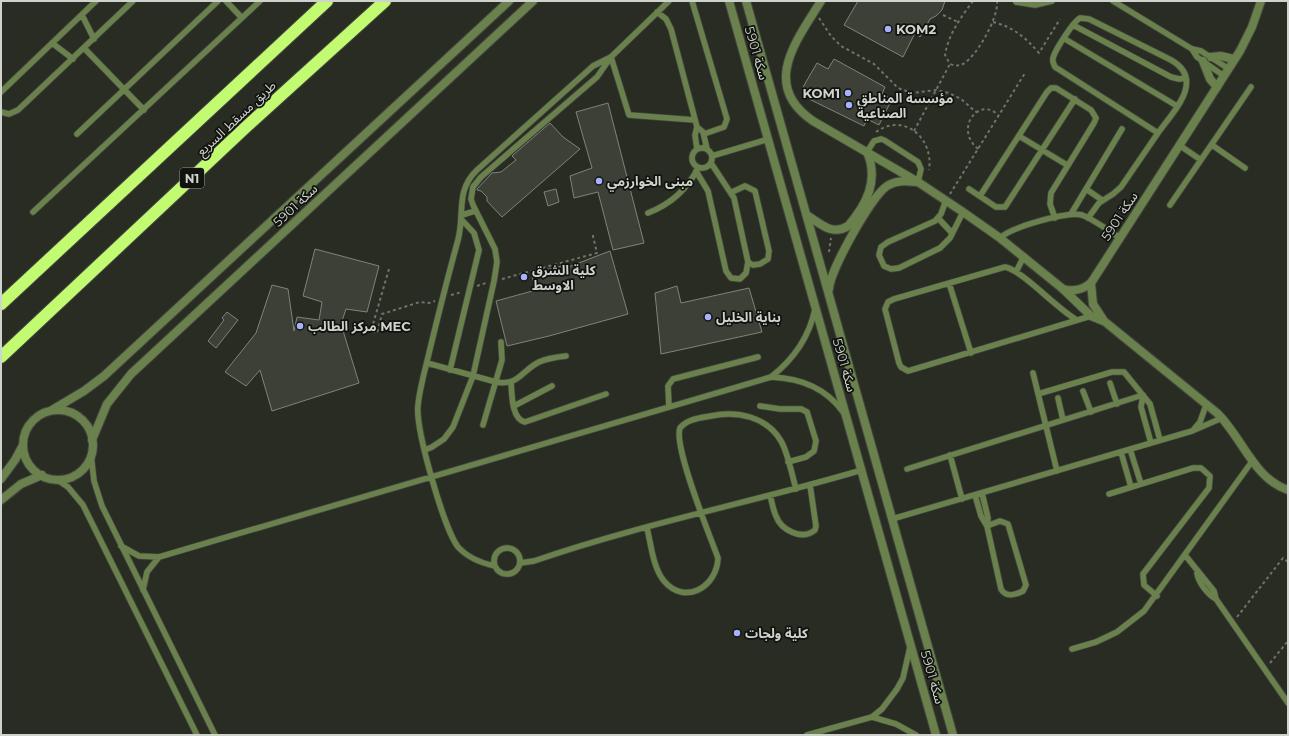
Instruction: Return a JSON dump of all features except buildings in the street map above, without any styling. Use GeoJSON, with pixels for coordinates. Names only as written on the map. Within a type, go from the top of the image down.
{"type":"FeatureCollection","features":[{"type":"Feature","properties":{"kind":"highway","name":"طريق مسقط السريع"},"geometry":{"type":"LineString","coordinates":[[1,304],[327,1]]}},
{"type":"Feature","properties":{"kind":"highway","name":"طريق مسقط السريع"},"geometry":{"type":"LineString","coordinates":[[1,357],[246,128],[385,1]]}},
{"type":"Feature","properties":{"kind":"street","name":"سكة 5901"},"geometry":{"type":"LineString","coordinates":[[52,410],[79,395],[104,376],[509,1]]}},
{"type":"Feature","properties":{"kind":"street","name":"سكة 5901"},"geometry":{"type":"LineString","coordinates":[[92,440],[107,404],[131,374],[533,1]]}},
{"type":"Feature","properties":{"kind":"street","name":"سكة 5901"},"geometry":{"type":"LineString","coordinates":[[729,1],[848,418],[936,735]]}},
{"type":"Feature","properties":{"kind":"street","name":"سكة 5901"},"geometry":{"type":"LineString","coordinates":[[746,1],[808,216],[953,735]]}},
{"type":"Feature","properties":{"kind":"street","name":"سكة 5901"},"geometry":{"type":"LineString","coordinates":[[1091,283],[1234,59],[1252,27],[1261,1]]}},
{"type":"Feature","properties":{"kind":"street","name":"سكة 5901"},"geometry":{"type":"LineString","coordinates":[[819,2],[793,46],[787,62],[786,79],[790,96],[806,116],[946,200],[1024,256],[1063,289],[1091,316]]}},
{"type":"Feature","properties":{"kind":"street"},"geometry":{"type":"LineString","coordinates":[[1211,57],[1221,56],[1234,59]]}},
{"type":"Feature","properties":{"kind":"street"},"geometry":{"type":"LineString","coordinates":[[1203,61],[1210,79],[1217,87]]}},
{"type":"Feature","properties":{"kind":"street"},"geometry":{"type":"LineString","coordinates":[[808,216],[832,230],[843,229],[848,226],[867,198],[873,175],[867,152]]}},
{"type":"Feature","properties":{"kind":"street","name":"سكة 5901"},"geometry":{"type":"LineString","coordinates":[[829,292],[832,276],[838,260],[879,194],[889,185],[896,182],[918,182]]}},
{"type":"Feature","properties":{"kind":"street"},"geometry":{"type":"LineString","coordinates":[[1063,289],[1069,291],[1081,290],[1091,283],[1093,304],[1104,321],[1222,418],[1269,480],[1288,490]]}},
{"type":"Feature","properties":{"kind":"street"},"geometry":{"type":"LineString","coordinates":[[1091,316],[1104,321]]}},
{"type":"Feature","properties":{"kind":"street"},"geometry":{"type":"LineString","coordinates":[[1,479],[16,460],[23,445],[26,431],[34,420],[52,410],[66,410],[79,416],[88,427],[92,440],[91,454],[85,466],[75,475],[56,479],[42,476],[28,463],[23,445]]}},
{"type":"Feature","properties":{"kind":"street"},"geometry":{"type":"LineString","coordinates":[[1,500],[21,484],[42,476]]}},
{"type":"Feature","properties":{"kind":"lane"},"geometry":{"type":"LineString","coordinates":[[1,92],[96,1]]}},
{"type":"Feature","properties":{"kind":"lane"},"geometry":{"type":"LineString","coordinates":[[1,112],[9,114],[18,110],[133,1]]}},
{"type":"Feature","properties":{"kind":"lane"},"geometry":{"type":"LineString","coordinates":[[77,134],[218,1]]}},
{"type":"Feature","properties":{"kind":"lane"},"geometry":{"type":"LineString","coordinates":[[226,1],[242,18]]}},
{"type":"Feature","properties":{"kind":"lane"},"geometry":{"type":"LineString","coordinates":[[33,212],[260,1]]}},
{"type":"Feature","properties":{"kind":"lane"},"geometry":{"type":"LineString","coordinates":[[425,450],[439,444],[449,434],[473,376],[497,262],[494,249],[475,211],[471,199],[476,181],[597,77],[611,56],[668,1]]}},
{"type":"Feature","properties":{"kind":"lane"},"geometry":{"type":"LineString","coordinates":[[692,1],[727,119],[724,127],[704,134]]}},
{"type":"Feature","properties":{"kind":"lane"},"geometry":{"type":"LineString","coordinates":[[1016,2],[1035,5],[1052,1]]}},
{"type":"Feature","properties":{"kind":"lane"},"geometry":{"type":"LineString","coordinates":[[1113,1],[1192,49],[1199,50],[1211,57],[1226,72]]}},
{"type":"Feature","properties":{"kind":"lane"},"geometry":{"type":"LineString","coordinates":[[657,12],[666,19],[671,29],[697,127],[704,134],[707,149],[712,156],[711,163],[720,179],[732,192],[748,262],[748,269],[744,277],[736,279],[728,275],[708,191],[692,160],[693,154],[697,149],[695,135],[697,127]]}},
{"type":"Feature","properties":{"kind":"lane"},"geometry":{"type":"LineString","coordinates":[[82,15],[94,39]]}},
{"type":"Feature","properties":{"kind":"lane"},"geometry":{"type":"LineString","coordinates":[[1088,218],[1102,200],[1114,194],[1121,187],[1177,106],[1186,91],[1186,78],[1176,63],[1090,19],[1080,18],[1064,38],[1053,58],[1055,67],[1158,133]]}},
{"type":"Feature","properties":{"kind":"lane"},"geometry":{"type":"LineString","coordinates":[[1073,25],[1171,77],[1179,79],[1186,78]]}},
{"type":"Feature","properties":{"kind":"lane"},"geometry":{"type":"LineString","coordinates":[[1064,38],[1177,106]]}},
{"type":"Feature","properties":{"kind":"lane"},"geometry":{"type":"LineString","coordinates":[[52,43],[73,59]]}},
{"type":"Feature","properties":{"kind":"lane"},"geometry":{"type":"LineString","coordinates":[[84,48],[144,110]]}},
{"type":"Feature","properties":{"kind":"lane"},"geometry":{"type":"LineString","coordinates":[[1192,49],[1203,61],[1226,72]]}},
{"type":"Feature","properties":{"kind":"lane"},"geometry":{"type":"LineString","coordinates":[[611,56],[629,115],[695,120]]}},
{"type":"Feature","properties":{"kind":"lane"},"geometry":{"type":"LineString","coordinates":[[495,566],[495,557],[497,553],[505,549],[514,551],[519,558],[520,563],[515,571],[506,574],[498,570],[495,566],[471,558],[456,543],[450,532],[432,476],[417,414],[419,396],[462,218],[463,190],[471,175],[594,66],[611,56]]}},
{"type":"Feature","properties":{"kind":"lane"},"geometry":{"type":"LineString","coordinates":[[1170,205],[1251,87]]}},
{"type":"Feature","properties":{"kind":"lane"},"geometry":{"type":"LineString","coordinates":[[980,196],[1050,88],[1058,89],[1094,112],[1096,118],[1051,193],[1050,204],[1055,218]]}},
{"type":"Feature","properties":{"kind":"lane"},"geometry":{"type":"LineString","coordinates":[[969,189],[996,207],[1005,207],[1075,100]]}},
{"type":"Feature","properties":{"kind":"lane"},"geometry":{"type":"LineString","coordinates":[[1071,214],[1122,129]]}},
{"type":"Feature","properties":{"kind":"lane"},"geometry":{"type":"LineString","coordinates":[[1019,136],[1067,165]]}},
{"type":"Feature","properties":{"kind":"lane"},"geometry":{"type":"LineString","coordinates":[[712,156],[769,139]]}},
{"type":"Feature","properties":{"kind":"lane"},"geometry":{"type":"LineString","coordinates":[[867,152],[874,140],[884,140],[918,162],[921,170],[918,182]]}},
{"type":"Feature","properties":{"kind":"lane"},"geometry":{"type":"LineString","coordinates":[[1179,145],[1201,160]]}},
{"type":"Feature","properties":{"kind":"lane"},"geometry":{"type":"LineString","coordinates":[[1212,145],[1245,168]]}},
{"type":"Feature","properties":{"kind":"lane"},"geometry":{"type":"LineString","coordinates":[[697,149],[707,149]]}},
{"type":"Feature","properties":{"kind":"lane"},"geometry":{"type":"LineString","coordinates":[[648,213],[664,206],[678,196],[697,170],[705,168],[711,163]]}},
{"type":"Feature","properties":{"kind":"lane"},"geometry":{"type":"LineString","coordinates":[[732,192],[745,186],[752,188],[755,191],[770,251],[768,259],[760,264],[754,265],[748,262]]}},
{"type":"Feature","properties":{"kind":"lane"},"geometry":{"type":"LineString","coordinates":[[1086,189],[1102,200]]}},
{"type":"Feature","properties":{"kind":"lane"},"geometry":{"type":"LineString","coordinates":[[946,200],[938,218],[884,244],[880,251],[881,262],[891,269],[899,268],[940,248],[952,234],[963,212]]}},
{"type":"Feature","properties":{"kind":"lane"},"geometry":{"type":"LineString","coordinates":[[462,218],[475,211]]}},
{"type":"Feature","properties":{"kind":"lane"},"geometry":{"type":"LineString","coordinates":[[1000,238],[1011,231],[1071,214],[1088,218],[1119,237]]}},
{"type":"Feature","properties":{"kind":"lane"},"geometry":{"type":"LineString","coordinates":[[450,370],[479,250],[474,233],[462,218]]}},
{"type":"Feature","properties":{"kind":"lane"},"geometry":{"type":"LineString","coordinates":[[938,218],[952,234]]}},
{"type":"Feature","properties":{"kind":"lane"},"geometry":{"type":"LineString","coordinates":[[1016,272],[1024,256]]}},
{"type":"Feature","properties":{"kind":"lane"},"geometry":{"type":"LineString","coordinates":[[1077,320],[1058,307],[1016,272],[1009,268],[1000,267],[894,299],[886,305],[885,312],[899,363],[904,369],[913,370],[1091,316]]}},
{"type":"Feature","properties":{"kind":"lane"},"geometry":{"type":"LineString","coordinates":[[949,283],[971,353]]}},
{"type":"Feature","properties":{"kind":"lane"},"geometry":{"type":"LineString","coordinates":[[121,546],[139,556],[159,557],[770,377],[790,361],[804,341],[810,329],[815,305]]}},
{"type":"Feature","properties":{"kind":"lane"},"geometry":{"type":"LineString","coordinates":[[483,425],[502,360],[501,342]]}},
{"type":"Feature","properties":{"kind":"lane"},"geometry":{"type":"LineString","coordinates":[[427,363],[496,382],[511,382],[520,378],[539,362],[551,358],[566,356]]}},
{"type":"Feature","properties":{"kind":"lane"},"geometry":{"type":"LineString","coordinates":[[669,407],[668,386],[673,379],[758,357]]}},
{"type":"Feature","properties":{"kind":"lane"},"geometry":{"type":"LineString","coordinates":[[1038,394],[1116,371],[1127,374],[1150,404],[1160,440]]}},
{"type":"Feature","properties":{"kind":"lane"},"geometry":{"type":"LineString","coordinates":[[1033,373],[1057,471]]}},
{"type":"Feature","properties":{"kind":"lane"},"geometry":{"type":"LineString","coordinates":[[770,377],[796,380],[815,387],[831,398],[848,418]]}},
{"type":"Feature","properties":{"kind":"lane"},"geometry":{"type":"LineString","coordinates":[[511,382],[516,417],[525,422],[606,394]]}},
{"type":"Feature","properties":{"kind":"lane"},"geometry":{"type":"LineString","coordinates":[[1110,383],[1117,404]]}},
{"type":"Feature","properties":{"kind":"lane"},"geometry":{"type":"LineString","coordinates":[[514,406],[552,386]]}},
{"type":"Feature","properties":{"kind":"lane"},"geometry":{"type":"LineString","coordinates":[[1083,391],[1091,412]]}},
{"type":"Feature","properties":{"kind":"lane"},"geometry":{"type":"LineString","coordinates":[[907,469],[1143,395]]}},
{"type":"Feature","properties":{"kind":"lane"},"geometry":{"type":"LineString","coordinates":[[1143,395],[1141,407],[1151,443]]}},
{"type":"Feature","properties":{"kind":"lane"},"geometry":{"type":"LineString","coordinates":[[1058,398],[1063,420]]}},
{"type":"Feature","properties":{"kind":"lane"},"geometry":{"type":"LineString","coordinates":[[1192,431],[1200,422],[1206,405]]}},
{"type":"Feature","properties":{"kind":"lane"},"geometry":{"type":"LineString","coordinates":[[760,406],[780,409],[801,409],[809,415],[816,441],[814,451],[806,457],[788,462]]}},
{"type":"Feature","properties":{"kind":"lane"},"geometry":{"type":"LineString","coordinates":[[647,528],[657,567],[664,581],[676,590],[684,592],[699,590],[712,580],[718,566],[718,558],[701,512],[678,435],[680,428],[685,422],[723,413],[738,414],[752,418],[764,424],[782,442],[796,489]]}},
{"type":"Feature","properties":{"kind":"lane"},"geometry":{"type":"LineString","coordinates":[[892,519],[1192,431],[1222,418]]}},
{"type":"Feature","properties":{"kind":"lane"},"geometry":{"type":"LineString","coordinates":[[1130,449],[1140,484]]}},
{"type":"Feature","properties":{"kind":"lane"},"geometry":{"type":"LineString","coordinates":[[1121,452],[1131,487]]}},
{"type":"Feature","properties":{"kind":"lane"},"geometry":{"type":"LineString","coordinates":[[91,454],[94,481],[99,498],[121,546],[215,735]]}},
{"type":"Feature","properties":{"kind":"lane"},"geometry":{"type":"LineString","coordinates":[[950,456],[962,498]]}},
{"type":"Feature","properties":{"kind":"lane"},"geometry":{"type":"LineString","coordinates":[[1072,649],[1106,638],[1127,626],[1144,611],[1157,596],[1253,460]]}},
{"type":"Feature","properties":{"kind":"lane"},"geometry":{"type":"LineString","coordinates":[[1109,494],[1197,467],[1208,472],[1211,480],[1207,491],[1143,574],[1144,585],[1157,596]]}},
{"type":"Feature","properties":{"kind":"lane"},"geometry":{"type":"LineString","coordinates":[[520,563],[534,561],[701,512],[796,489],[862,470]]}},
{"type":"Feature","properties":{"kind":"lane"},"geometry":{"type":"LineString","coordinates":[[56,479],[68,487],[83,505],[197,735]]}},
{"type":"Feature","properties":{"kind":"lane"},"geometry":{"type":"LineString","coordinates":[[770,495],[775,516],[783,526],[797,534],[809,533],[815,530],[816,526],[810,485]]}},
{"type":"Feature","properties":{"kind":"lane"},"geometry":{"type":"LineString","coordinates":[[982,493],[988,518],[987,526]]}},
{"type":"Feature","properties":{"kind":"lane"},"geometry":{"type":"LineString","coordinates":[[975,495],[981,516],[987,526],[1002,591],[1010,595],[1021,592],[1024,589],[1025,583],[1008,524],[1000,521],[987,526]]}},
{"type":"Feature","properties":{"kind":"lane"},"geometry":{"type":"LineString","coordinates":[[1185,555],[1197,573],[1202,584],[1211,596],[1216,599],[1288,703]]}},
{"type":"Feature","properties":{"kind":"lane"},"geometry":{"type":"LineString","coordinates":[[144,591],[147,572],[159,557]]}},
{"type":"Feature","properties":{"kind":"lane"},"geometry":{"type":"LineString","coordinates":[[807,735],[872,717],[882,709],[897,689],[907,666],[910,641]]}},
{"type":"Feature","properties":{"kind":"lane"},"geometry":{"type":"LineString","coordinates":[[872,717],[896,724],[916,735]]}},
{"type":"Feature","properties":{"kind":"path"},"geometry":{"type":"LineString","coordinates":[[973,1],[958,22],[946,50],[945,55],[950,64],[956,66],[966,61],[981,43],[998,8],[997,1]]}},
{"type":"Feature","properties":{"kind":"path"},"geometry":{"type":"LineString","coordinates":[[813,14],[822,20],[831,36],[841,46],[874,64],[898,88],[912,93],[936,90],[955,95],[976,112]]}},
{"type":"Feature","properties":{"kind":"path"},"geometry":{"type":"LineString","coordinates":[[943,15],[958,22]]}},
{"type":"Feature","properties":{"kind":"path"},"geometry":{"type":"LineString","coordinates":[[992,22],[1010,27],[1018,32],[1039,53],[1060,19]]}},
{"type":"Feature","properties":{"kind":"path"},"geometry":{"type":"LineString","coordinates":[[914,130],[950,64]]}},
{"type":"Feature","properties":{"kind":"path"},"geometry":{"type":"LineString","coordinates":[[946,200],[1025,73]]}},
{"type":"Feature","properties":{"kind":"path"},"geometry":{"type":"LineString","coordinates":[[978,149],[971,143],[967,134],[969,124],[976,112],[981,109],[991,109],[999,116]]}},
{"type":"Feature","properties":{"kind":"path"},"geometry":{"type":"LineString","coordinates":[[829,252],[832,230]]}},
{"type":"Feature","properties":{"kind":"path"},"geometry":{"type":"LineString","coordinates":[[1232,623],[1283,558],[1288,562]]}},
{"type":"Feature","properties":{"kind":"path"},"geometry":{"type":"LineString","coordinates":[[1265,670],[1288,641]]}},
{"type":"Feature","properties":{"kind":"place","name":"KOM2"},"geometry":{"type":"Point","coordinates":[888,29]}},
{"type":"Feature","properties":{"kind":"place","name":"KOM1"},"geometry":{"type":"Point","coordinates":[848,93]}},
{"type":"Feature","properties":{"kind":"place","name":"مؤسسة المناطق الصناعية"},"geometry":{"type":"Point","coordinates":[849,105]}},
{"type":"Feature","properties":{"kind":"place","name":"مبنى الخوارزمي"},"geometry":{"type":"Point","coordinates":[599,181]}},
{"type":"Feature","properties":{"kind":"place","name":"كلية الشرق الاوسط"},"geometry":{"type":"Point","coordinates":[524,277]}},
{"type":"Feature","properties":{"kind":"place","name":"بناية الخليل"},"geometry":{"type":"Point","coordinates":[708,317]}},
{"type":"Feature","properties":{"kind":"place","name":"مركز الطالب MEC"},"geometry":{"type":"Point","coordinates":[300,326]}},
{"type":"Feature","properties":{"kind":"place","name":"كلية ولجات"},"geometry":{"type":"Point","coordinates":[737,633]}}]}
